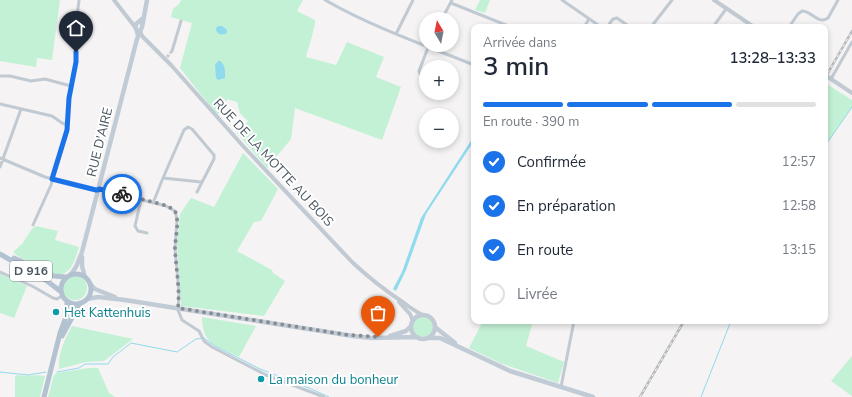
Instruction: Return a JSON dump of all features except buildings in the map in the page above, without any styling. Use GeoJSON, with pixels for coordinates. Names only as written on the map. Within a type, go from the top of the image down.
{"type":"FeatureCollection","features":[{"type":"Feature","properties":{"kind":"main road"},"geometry":{"type":"LineString","coordinates":[[139,30],[147,0]]}},
{"type":"Feature","properties":{"kind":"main road","name":"RUE D'AIRE"},"geometry":{"type":"LineString","coordinates":[[71,274],[75,269],[82,252],[139,30]]}},
{"type":"Feature","properties":{"kind":"main road","name":"RUE D'AIRE"},"geometry":{"type":"LineString","coordinates":[[82,252],[82,263],[85,277]]}},
{"type":"Feature","properties":{"kind":"main road","name":"D 916"},"geometry":{"type":"LineString","coordinates":[[0,253],[52,275],[65,277]]}},
{"type":"Feature","properties":{"kind":"main road","name":"D 916"},"geometry":{"type":"LineString","coordinates":[[0,253],[47,281],[61,293]]}},
{"type":"Feature","properties":{"kind":"main road"},"geometry":{"type":"LineString","coordinates":[[124,300],[95,288],[85,277],[79,274],[71,274],[65,277],[61,284],[61,293],[67,301],[74,304],[98,297],[348,335],[367,337],[417,337],[423,339],[440,338],[510,371],[593,397]]}},
{"type":"Feature","properties":{"kind":"main road"},"geometry":{"type":"LineString","coordinates":[[87,299],[90,292],[90,284]]}},
{"type":"Feature","properties":{"kind":"main road"},"geometry":{"type":"LineString","coordinates":[[44,397],[67,314],[67,301]]}},
{"type":"Feature","properties":{"kind":"main road"},"geometry":{"type":"LineString","coordinates":[[59,342],[80,303]]}},
{"type":"Feature","properties":{"kind":"main road"},"geometry":{"type":"LineString","coordinates":[[382,337],[403,332],[418,316],[423,315],[431,318],[435,327],[463,348]]}},
{"type":"Feature","properties":{"kind":"main road"},"geometry":{"type":"LineString","coordinates":[[412,323],[412,332],[417,337]]}},
{"type":"Feature","properties":{"kind":"main road"},"geometry":{"type":"LineString","coordinates":[[427,338],[433,334],[435,327]]}},
{"type":"Feature","properties":{"kind":"street"},"geometry":{"type":"LineString","coordinates":[[33,225],[52,179],[68,125],[68,101],[76,62],[75,34],[79,0]]}},
{"type":"Feature","properties":{"kind":"street"},"geometry":{"type":"LineString","coordinates":[[114,0],[139,30]]}},
{"type":"Feature","properties":{"kind":"street"},"geometry":{"type":"LineString","coordinates":[[325,0],[355,16],[419,43]]}},
{"type":"Feature","properties":{"kind":"street"},"geometry":{"type":"LineString","coordinates":[[396,34],[413,0]]}},
{"type":"Feature","properties":{"kind":"street"},"geometry":{"type":"LineString","coordinates":[[562,0],[596,24]]}},
{"type":"Feature","properties":{"kind":"street"},"geometry":{"type":"LineString","coordinates":[[653,24],[672,0]]}},
{"type":"Feature","properties":{"kind":"street"},"geometry":{"type":"LineString","coordinates":[[714,0],[750,24]]}},
{"type":"Feature","properties":{"kind":"street"},"geometry":{"type":"LineString","coordinates":[[791,24],[802,11],[807,12],[819,20],[826,20],[838,0]]}},
{"type":"Feature","properties":{"kind":"street"},"geometry":{"type":"LineString","coordinates":[[446,12],[452,1],[504,24]]}},
{"type":"Feature","properties":{"kind":"street"},"geometry":{"type":"LineString","coordinates":[[715,24],[726,8]]}},
{"type":"Feature","properties":{"kind":"street"},"geometry":{"type":"LineString","coordinates":[[609,24],[613,19],[616,18],[625,24]]}},
{"type":"Feature","properties":{"kind":"street"},"geometry":{"type":"LineString","coordinates":[[586,24],[589,19]]}},
{"type":"Feature","properties":{"kind":"street"},"geometry":{"type":"LineString","coordinates":[[172,51],[181,21]]}},
{"type":"Feature","properties":{"kind":"street","name":"RUE DE LA MOTTE AU BOIS"},"geometry":{"type":"LineString","coordinates":[[139,30],[166,58],[243,146],[342,252],[361,271],[394,297],[423,315]]}},
{"type":"Feature","properties":{"kind":"street"},"geometry":{"type":"LineString","coordinates":[[831,79],[852,42]]}},
{"type":"Feature","properties":{"kind":"street"},"geometry":{"type":"LineString","coordinates":[[443,52],[471,64]]}},
{"type":"Feature","properties":{"kind":"street"},"geometry":{"type":"LineString","coordinates":[[0,76],[10,76],[31,82],[45,79],[71,86]]}},
{"type":"Feature","properties":{"kind":"street"},"geometry":{"type":"LineString","coordinates":[[828,77],[852,93]]}},
{"type":"Feature","properties":{"kind":"street"},"geometry":{"type":"LineString","coordinates":[[0,104],[52,116],[68,125]]}},
{"type":"Feature","properties":{"kind":"street"},"geometry":{"type":"LineString","coordinates":[[0,167],[21,109]]}},
{"type":"Feature","properties":{"kind":"street"},"geometry":{"type":"LineString","coordinates":[[153,203],[186,128],[189,128],[202,140],[214,155],[214,159],[197,192]]}},
{"type":"Feature","properties":{"kind":"street"},"geometry":{"type":"LineString","coordinates":[[2,159],[52,179],[171,208],[175,211],[176,215],[175,248],[179,294],[178,308],[183,321],[199,331],[207,344],[212,347],[266,375],[324,397]]}},
{"type":"Feature","properties":{"kind":"street"},"geometry":{"type":"LineString","coordinates":[[163,178],[201,182]]}},
{"type":"Feature","properties":{"kind":"street"},"geometry":{"type":"LineString","coordinates":[[141,200],[135,226],[138,231],[147,233]]}},
{"type":"Feature","properties":{"kind":"street"},"geometry":{"type":"LineString","coordinates":[[0,272],[32,286],[53,298],[57,299],[61,293]]}},
{"type":"Feature","properties":{"kind":"street","name":"RUE DE LA MOTTE AU BOIS"},"geometry":{"type":"LineString","coordinates":[[394,297],[410,314],[412,323]]}},
{"type":"Feature","properties":{"kind":"street"},"geometry":{"type":"LineString","coordinates":[[561,387],[573,324]]}},
{"type":"Feature","properties":{"kind":"green space"},"geometry":{"type":"Polygon","coordinates":[[[0,0],[60,0],[52,60],[37,58],[36,67],[0,61],[0,0]]]}},
{"type":"Feature","properties":{"kind":"green space"},"geometry":{"type":"Polygon","coordinates":[[[181,0],[303,0],[297,11],[315,20],[306,57],[336,65],[347,42],[384,57],[376,77],[401,87],[382,140],[295,108],[291,139],[267,168],[237,133],[248,121],[240,113],[237,102],[227,99],[222,111],[217,115],[180,68],[192,23],[171,17],[173,9],[180,3],[181,0]]]}},
{"type":"Feature","properties":{"kind":"green space"},"geometry":{"type":"Polygon","coordinates":[[[480,0],[490,0],[485,13],[475,10],[480,0]]]}},
{"type":"Feature","properties":{"kind":"green space"},"geometry":{"type":"Polygon","coordinates":[[[828,85],[852,100],[852,107],[828,142],[828,85]]]}},
{"type":"Feature","properties":{"kind":"green space"},"geometry":{"type":"Polygon","coordinates":[[[243,153],[278,189],[261,221],[254,222],[237,251],[272,270],[273,273],[285,281],[264,316],[181,306],[177,242],[180,214],[191,198],[214,207],[243,153]]]}},
{"type":"Feature","properties":{"kind":"green space"},"geometry":{"type":"Polygon","coordinates":[[[36,226],[58,231],[55,240],[79,247],[71,268],[63,274],[52,273],[21,258],[13,252],[22,244],[32,229],[36,226]]]}},
{"type":"Feature","properties":{"kind":"green space"},"geometry":{"type":"Polygon","coordinates":[[[0,274],[27,286],[14,318],[0,313],[0,274]]]}},
{"type":"Feature","properties":{"kind":"green space"},"geometry":{"type":"Polygon","coordinates":[[[70,276],[80,276],[87,283],[87,293],[80,300],[70,300],[63,293],[63,283],[70,276]]]}},
{"type":"Feature","properties":{"kind":"green space"},"geometry":{"type":"Polygon","coordinates":[[[202,317],[256,326],[239,357],[218,347],[208,339],[205,334],[202,317]]]}},
{"type":"Feature","properties":{"kind":"green space"},"geometry":{"type":"Polygon","coordinates":[[[423,317],[430,320],[433,327],[430,334],[423,337],[416,334],[413,327],[416,320],[423,317]]]}},
{"type":"Feature","properties":{"kind":"green space"},"geometry":{"type":"Polygon","coordinates":[[[481,324],[532,324],[526,346],[564,362],[558,383],[500,363],[469,348],[481,324]]]}},
{"type":"Feature","properties":{"kind":"green space"},"geometry":{"type":"Polygon","coordinates":[[[72,326],[133,339],[104,361],[86,362],[59,369],[61,352],[72,326]]]}},
{"type":"Feature","properties":{"kind":"green space"},"geometry":{"type":"Polygon","coordinates":[[[852,356],[852,396],[831,381],[852,356]]]}},
{"type":"Feature","properties":{"kind":"green space"},"geometry":{"type":"Polygon","coordinates":[[[98,368],[109,393],[115,397],[48,397],[54,375],[57,373],[98,368]]]}},
{"type":"Feature","properties":{"kind":"green space"},"geometry":{"type":"Polygon","coordinates":[[[17,375],[45,376],[40,397],[15,397],[15,377],[17,375]]]}},
{"type":"Feature","properties":{"kind":"water"},"geometry":{"type":"Polygon","coordinates":[[[218,26],[222,26],[227,30],[227,33],[219,34],[216,30],[218,26]]]}},
{"type":"Feature","properties":{"kind":"water"},"geometry":{"type":"Polygon","coordinates":[[[218,61],[223,64],[225,69],[225,78],[218,80],[216,78],[215,65],[218,61]]]}},
{"type":"Feature","properties":{"kind":"water"},"geometry":{"type":"Polygon","coordinates":[[[471,141],[471,146],[426,214],[406,270],[396,291],[393,289],[402,272],[421,218],[471,141]]]}},
{"type":"Feature","properties":{"kind":"waterway"},"geometry":{"type":"LineString","coordinates":[[828,142],[852,107]]}},
{"type":"Feature","properties":{"kind":"waterway"},"geometry":{"type":"LineString","coordinates":[[701,397],[730,324]]}},
{"type":"Feature","properties":{"kind":"waterway"},"geometry":{"type":"LineString","coordinates":[[57,372],[79,368],[85,364],[108,364],[113,357],[131,343],[177,352],[196,339],[204,338],[215,346],[260,369],[329,397]]}},
{"type":"Feature","properties":{"kind":"waterway"},"geometry":{"type":"LineString","coordinates":[[0,372],[28,375],[46,372]]}},
{"type":"Feature","properties":{"kind":"tunnel"},"geometry":{"type":"LineString","coordinates":[[167,57],[172,51]]}},
{"type":"Feature","properties":{"kind":"railway"},"geometry":{"type":"LineString","coordinates":[[828,73],[852,31]]}},
{"type":"Feature","properties":{"kind":"railway"},"geometry":{"type":"LineString","coordinates":[[640,397],[682,324]]}},
{"type":"Feature","properties":{"kind":"way so far"},"geometry":{"type":"LineString","coordinates":[[122,194],[168,206],[175,211],[177,219],[175,248],[179,294],[178,308],[348,335],[378,337]]}},
{"type":"Feature","properties":{"kind":"place","name":"Het Kattenhuis"},"geometry":{"type":"Point","coordinates":[56,312]}},
{"type":"Feature","properties":{"kind":"place","name":"La maison du bonheur"},"geometry":{"type":"Point","coordinates":[261,379]}},
{"type":"Feature","properties":{"kind":"route"},"geometry":{"type":"LineString","coordinates":[[76,52],[76,62],[69,98],[68,125],[52,179],[96,190],[99,189],[122,194]]}}]}
